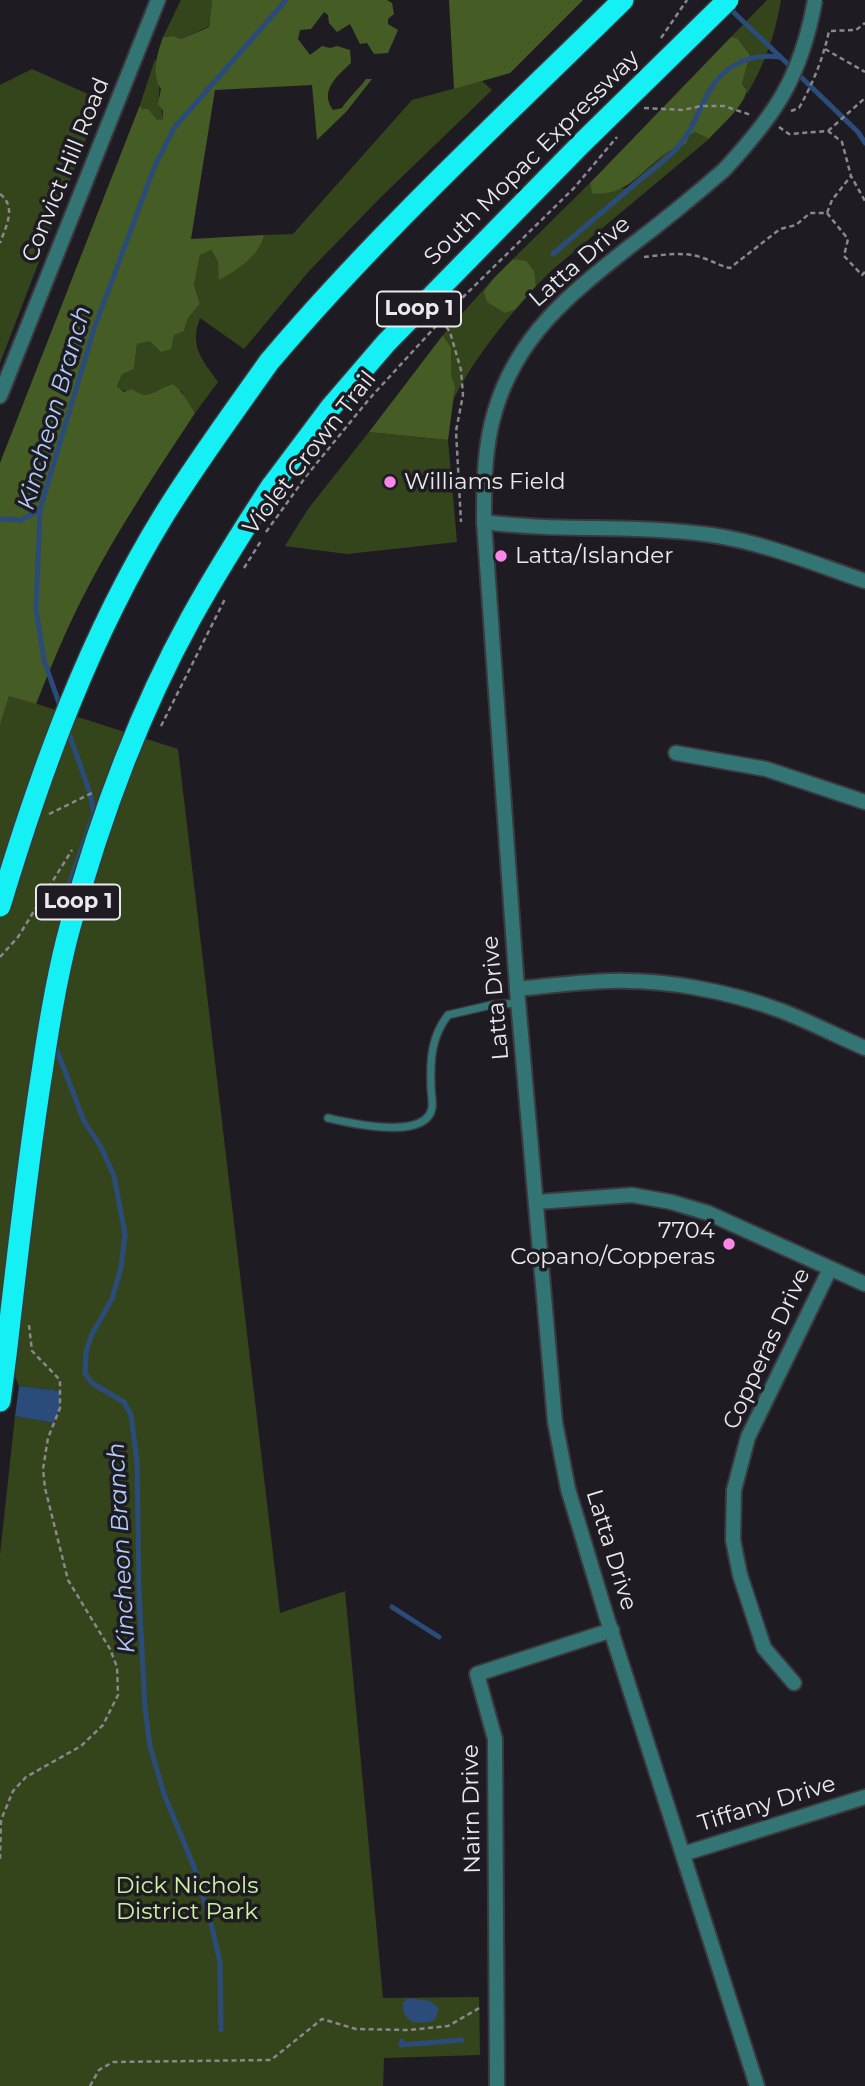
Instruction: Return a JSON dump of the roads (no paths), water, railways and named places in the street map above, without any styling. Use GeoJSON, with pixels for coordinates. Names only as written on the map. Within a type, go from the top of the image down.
{"type":"FeatureCollection","features":[{"type":"Feature","properties":{"kind":"highway","name":"South Mopac Expressway"},"geometry":{"type":"LineString","coordinates":[[0,906],[33,796],[61,723],[93,647],[163,516],[269,362],[352,268],[623,0]]}},
{"type":"Feature","properties":{"kind":"highway","name":"South Mopac Expressway"},"geometry":{"type":"LineString","coordinates":[[0,1401],[36,1110],[50,1020],[73,916],[125,762],[190,619],[271,486],[331,407],[386,343],[582,143],[728,0]]}},
{"type":"Feature","properties":{"kind":"street","name":"Convict Hill Road"},"geometry":{"type":"LineString","coordinates":[[0,396],[158,0]]}},
{"type":"Feature","properties":{"kind":"street","name":"Latta Drive"},"geometry":{"type":"LineString","coordinates":[[757,2086],[568,1489],[555,1422],[518,995],[484,523],[484,472],[495,411],[516,364],[539,328],[568,296],[724,170],[758,134],[785,93],[801,57],[815,0]]}},
{"type":"Feature","properties":{"kind":"street"},"geometry":{"type":"LineString","coordinates":[[484,523],[635,528],[710,535],[751,542],[865,580]]}},
{"type":"Feature","properties":{"kind":"street"},"geometry":{"type":"LineString","coordinates":[[676,753],[766,769],[865,802]]}},
{"type":"Feature","properties":{"kind":"street"},"geometry":{"type":"LineString","coordinates":[[518,995],[609,981],[690,988],[727,995],[781,1011],[865,1048]]}},
{"type":"Feature","properties":{"kind":"street"},"geometry":{"type":"LineString","coordinates":[[537,1202],[632,1195],[671,1202],[708,1213],[865,1284]]}},
{"type":"Feature","properties":{"kind":"street","name":"Copperas Drive"},"geometry":{"type":"LineString","coordinates":[[794,1682],[764,1648],[740,1575],[733,1540],[734,1490],[748,1437],[830,1269]]}},
{"type":"Feature","properties":{"kind":"street","name":"Nairn Drive"},"geometry":{"type":"LineString","coordinates":[[497,2086],[495,1739],[477,1674],[612,1630]]}},
{"type":"Feature","properties":{"kind":"street","name":"Tiffany Drive"},"geometry":{"type":"LineString","coordinates":[[683,1854],[865,1797]]}},
{"type":"Feature","properties":{"kind":"lane"},"geometry":{"type":"LineString","coordinates":[[328,1118],[377,1128],[419,1124],[427,1118],[432,1108],[432,1046],[438,1028],[447,1015],[491,1005],[518,995]]}},
{"type":"Feature","properties":{"kind":"water"},"geometry":{"type":"Polygon","coordinates":[[[19,1386],[60,1391],[60,1408],[54,1423],[15,1416],[19,1386]]]}},
{"type":"Feature","properties":{"kind":"water"},"geometry":{"type":"Polygon","coordinates":[[[408,1998],[430,2001],[439,2008],[435,2020],[418,2023],[408,2019],[403,2003],[408,1998]]]}},
{"type":"Feature","properties":{"kind":"waterway","name":"Kincheon Branch"},"geometry":{"type":"LineString","coordinates":[[61,709],[44,660],[36,609],[40,510],[94,329],[154,168],[174,128],[286,0]]}},
{"type":"Feature","properties":{"kind":"waterway","name":"Kincheon Branch"},"geometry":{"type":"LineString","coordinates":[[728,7],[790,66]]}},
{"type":"Feature","properties":{"kind":"waterway"},"geometry":{"type":"LineString","coordinates":[[553,254],[676,149],[691,128],[707,94],[722,74],[738,63],[750,59],[780,57]]}},
{"type":"Feature","properties":{"kind":"waterway","name":"Kincheon Branch"},"geometry":{"type":"LineString","coordinates":[[802,78],[858,132],[865,143]]}},
{"type":"Feature","properties":{"kind":"waterway"},"geometry":{"type":"LineString","coordinates":[[0,519],[21,520],[40,510]]}},
{"type":"Feature","properties":{"kind":"waterway","name":"Kincheon Branch"},"geometry":{"type":"LineString","coordinates":[[62,922],[63,902],[94,813],[90,793],[67,728]]}},
{"type":"Feature","properties":{"kind":"waterway","name":"Kincheon Branch"},"geometry":{"type":"LineString","coordinates":[[54,1043],[84,1121],[101,1147],[114,1176],[125,1234],[121,1268],[112,1299],[92,1334],[86,1352],[85,1373],[92,1383],[124,1402],[131,1415],[137,1462],[139,1592],[145,1708],[150,1746],[164,1794],[194,1867],[211,1923],[220,1962],[221,2030]]}},
{"type":"Feature","properties":{"kind":"waterway"},"geometry":{"type":"LineString","coordinates":[[392,1607],[439,1637]]}},
{"type":"Feature","properties":{"kind":"waterway"},"geometry":{"type":"LineString","coordinates":[[402,2041],[401,2045],[462,2040]]}},
{"type":"Feature","properties":{"kind":"place","name":"Williams Field"},"geometry":{"type":"Point","coordinates":[390,482]}},
{"type":"Feature","properties":{"kind":"place","name":"Latta/Islander"},"geometry":{"type":"Point","coordinates":[501,556]}},
{"type":"Feature","properties":{"kind":"place","name":"7704 Copano/Copperas"},"geometry":{"type":"Point","coordinates":[729,1244]}},
{"type":"Feature","properties":{"kind":"park label","name":"Dick Nichols District Park"},"geometry":{"type":"Point","coordinates":[187,1899]}}]}
